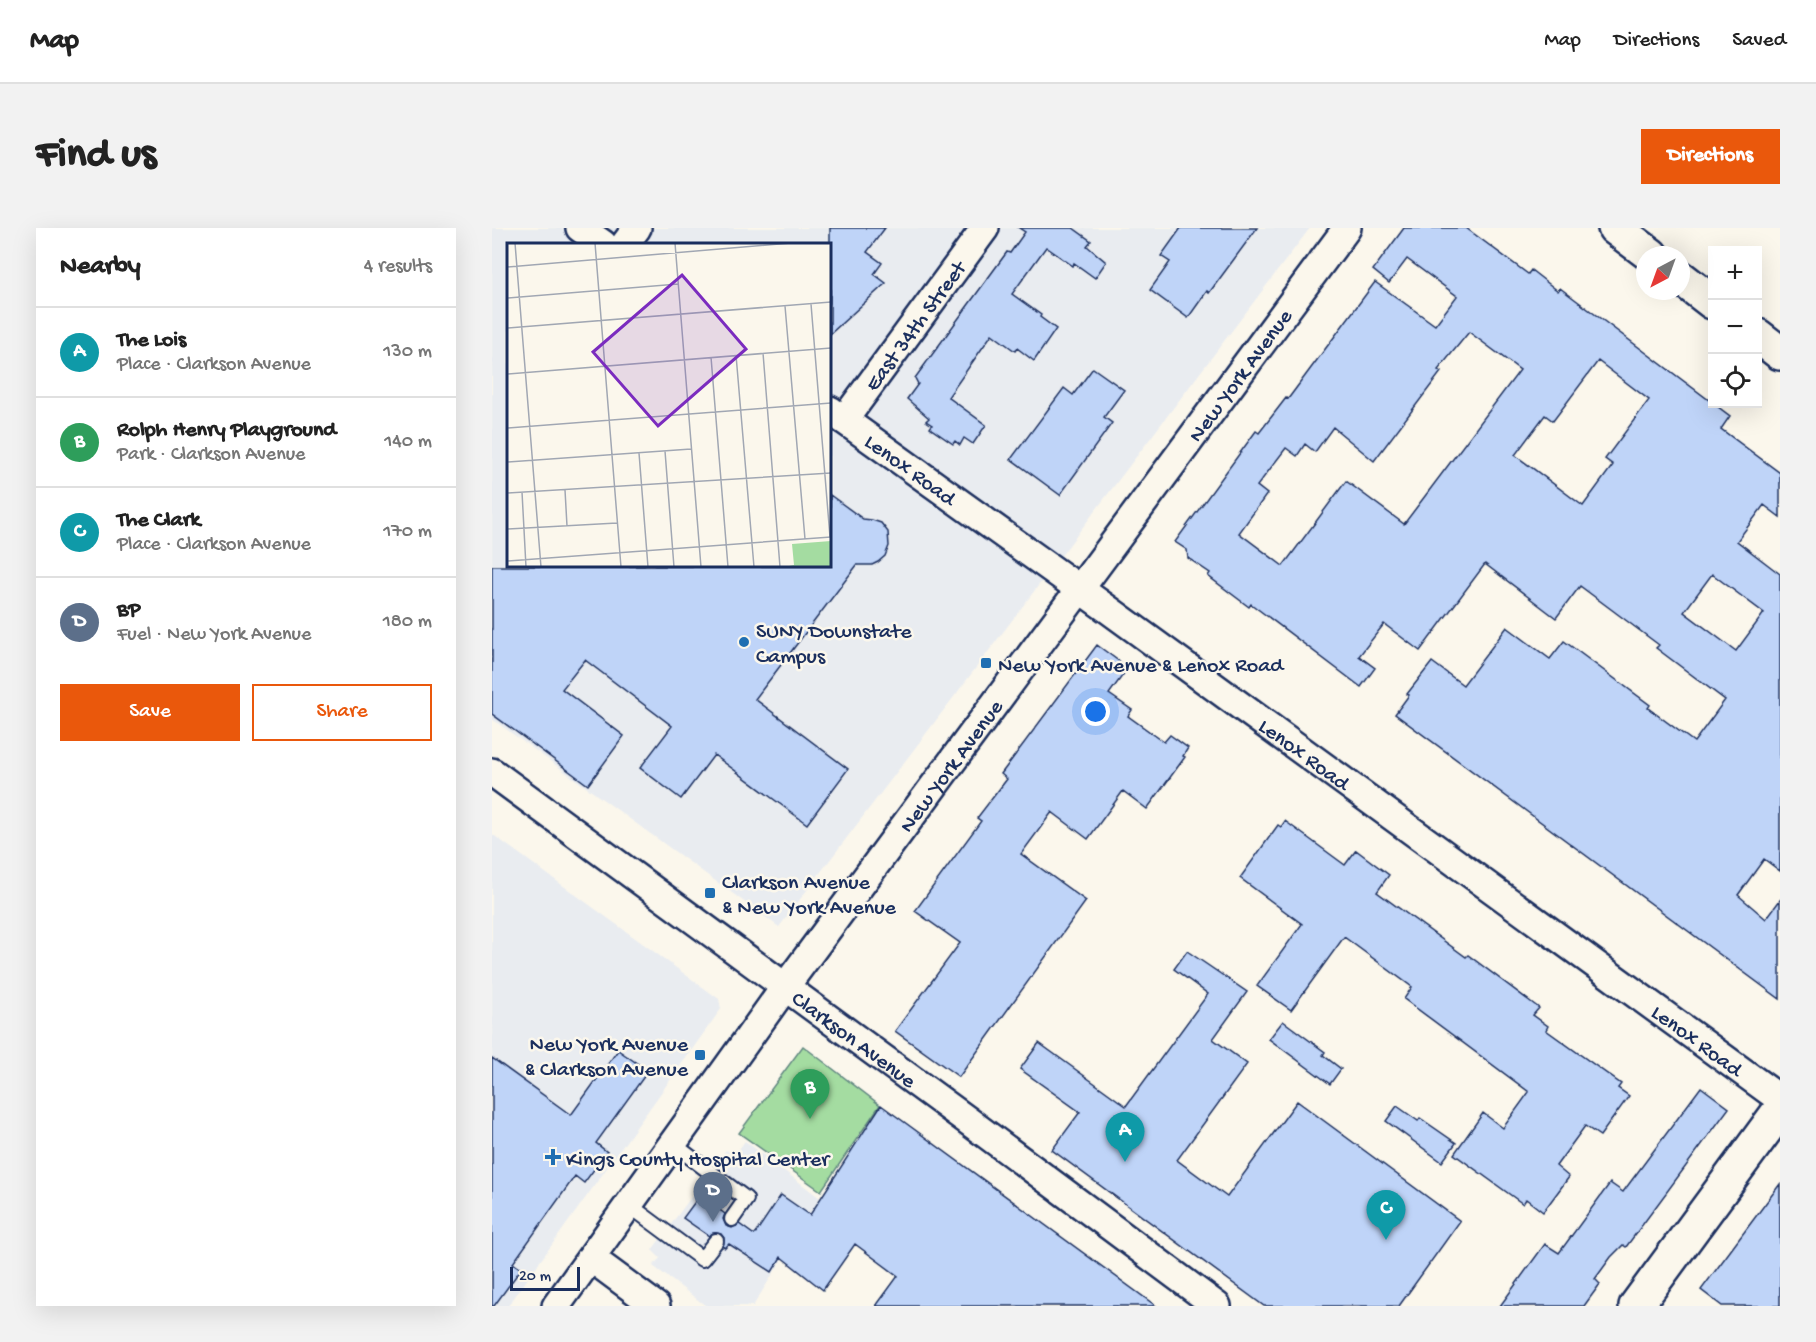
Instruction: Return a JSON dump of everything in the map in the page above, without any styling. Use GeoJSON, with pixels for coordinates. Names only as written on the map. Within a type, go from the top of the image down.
{"type":"FeatureCollection","features":[{"type":"Feature","properties":{"kind":"main road"},"geometry":{"type":"LineString","coordinates":[[1615,228],[1639,246]]}},
{"type":"Feature","properties":{"kind":"main road"},"geometry":{"type":"LineString","coordinates":[[1690,285],[1710,300]]}},
{"type":"Feature","properties":{"kind":"main road"},"geometry":{"type":"LineString","coordinates":[[1762,339],[1780,352]]}},
{"type":"Feature","properties":{"kind":"main road"},"geometry":{"type":"LineString","coordinates":[[1636,1306],[1780,1110]]}},
{"type":"Feature","properties":{"kind":"street"},"geometry":{"type":"LineString","coordinates":[[580,228],[602,243]]}},
{"type":"Feature","properties":{"kind":"street"},"geometry":{"type":"LineString","coordinates":[[626,243],[637,228]]}},
{"type":"Feature","properties":{"kind":"street","name":"East 34th Street"},"geometry":{"type":"LineString","coordinates":[[837,415],[985,228]]}},
{"type":"Feature","properties":{"kind":"street","name":"New York Avenue"},"geometry":{"type":"LineString","coordinates":[[556,1306],[785,987],[1347,228]]}},
{"type":"Feature","properties":{"kind":"street","name":"Lenox Road"},"geometry":{"type":"LineString","coordinates":[[837,415],[1081,589],[1780,1099]]}},
{"type":"Feature","properties":{"kind":"street","name":"Clarkson Avenue"},"geometry":{"type":"LineString","coordinates":[[492,772],[1217,1306]]}},
{"type":"Feature","properties":{"kind":"street"},"geometry":{"type":"LineString","coordinates":[[591,1258],[656,1306]]}},
{"type":"Feature","properties":{"kind":"lane"},"geometry":{"type":"LineString","coordinates":[[673,1144],[746,1199],[732,1219]]}},
{"type":"Feature","properties":{"kind":"lane"},"geometry":{"type":"LineString","coordinates":[[629,1205],[702,1259],[716,1241]]}},
{"type":"Feature","properties":{"kind":"shaded area","name":"SUNY Downstate Campus"},"geometry":{"type":"Polygon","coordinates":[[[492,228],[1310,228],[779,927],[492,719],[492,228]]]}},
{"type":"Feature","properties":{"kind":"shaded area","name":"Kings County Hospital Center"},"geometry":{"type":"Polygon","coordinates":[[[492,834],[719,999],[721,1009],[508,1306],[492,1306],[492,834]]]}},
{"type":"Feature","properties":{"kind":"shaded area"},"geometry":{"type":"Polygon","coordinates":[[[745,1141],[820,1198],[753,1306],[706,1306],[653,1266],[660,1258],[652,1250],[726,1150],[734,1156],[745,1141]]]}},
{"type":"Feature","properties":{"kind":"green space"},"geometry":{"type":"Polygon","coordinates":[[[803,1046],[880,1105],[821,1191],[739,1133],[803,1046]]]}},
{"type":"Feature","properties":{"kind":"building"},"geometry":{"type":"Polygon","coordinates":[[[830,228],[885,228],[867,252],[882,263],[874,274],[886,283],[831,333],[831,243],[830,228]]]}},
{"type":"Feature","properties":{"kind":"building"},"geometry":{"type":"Polygon","coordinates":[[[1019,228],[1073,228],[1091,241],[1087,246],[1106,262],[1095,278],[1046,247],[1012,294],[1056,329],[1034,361],[1017,348],[1015,351],[992,334],[948,397],[986,425],[973,444],[964,438],[960,445],[955,441],[953,444],[930,428],[932,425],[926,421],[929,418],[907,399],[918,384],[915,378],[1007,252],[1010,253],[1025,232],[1019,228]]]}},
{"type":"Feature","properties":{"kind":"building"},"geometry":{"type":"Polygon","coordinates":[[[1181,228],[1257,228],[1188,318],[1150,290],[1170,262],[1161,256],[1181,228]]]}},
{"type":"Feature","properties":{"kind":"building"},"geometry":{"type":"Polygon","coordinates":[[[1404,228],[1466,228],[1528,274],[1531,270],[1558,291],[1560,288],[1708,399],[1708,408],[1719,408],[1730,416],[1721,429],[1780,473],[1780,517],[1764,505],[1737,541],[1780,574],[1780,871],[1764,859],[1738,895],[1766,919],[1780,900],[1780,999],[1395,714],[1409,695],[1407,694],[1432,662],[1463,685],[1507,627],[1550,659],[1564,641],[1650,705],[1648,708],[1694,742],[1725,700],[1656,648],[1659,645],[1580,586],[1556,618],[1485,564],[1420,651],[1384,624],[1359,656],[1375,668],[1361,687],[1251,604],[1249,607],[1208,576],[1210,573],[1188,558],[1187,550],[1175,542],[1256,431],[1259,433],[1286,398],[1288,399],[1375,282],[1435,325],[1457,296],[1407,259],[1389,283],[1373,270],[1404,228]],[[1469,332],[1438,370],[1441,372],[1374,461],[1333,427],[1315,452],[1305,444],[1297,456],[1286,448],[1257,486],[1267,494],[1239,533],[1283,566],[1346,481],[1404,524],[1520,370],[1469,332]],[[1598,361],[1553,421],[1545,415],[1515,455],[1583,506],[1613,465],[1605,459],[1649,400],[1598,361]],[[1712,574],[1684,612],[1736,651],[1764,613],[1712,574]]]}},
{"type":"Feature","properties":{"kind":"building"},"geometry":{"type":"Polygon","coordinates":[[[1093,368],[1124,390],[1104,417],[1112,423],[1060,495],[1011,459],[1064,388],[1073,395],[1093,368]]]}},
{"type":"Feature","properties":{"kind":"building"},"geometry":{"type":"Polygon","coordinates":[[[831,496],[863,519],[881,523],[888,532],[889,546],[885,556],[872,565],[857,565],[755,699],[848,769],[807,824],[714,755],[681,799],[640,768],[672,726],[585,660],[562,689],[624,736],[588,785],[492,714],[492,566],[831,567],[831,496]]]}},
{"type":"Feature","properties":{"kind":"building"},"geometry":{"type":"Polygon","coordinates":[[[1097,645],[1128,668],[1109,694],[1132,710],[1128,716],[1164,742],[1170,735],[1188,748],[1183,756],[1185,757],[1147,809],[1123,791],[1088,839],[1052,812],[1021,854],[1086,901],[959,1077],[895,1031],[960,943],[915,911],[981,821],[977,818],[1007,779],[1001,774],[1097,645]]]}},
{"type":"Feature","properties":{"kind":"building"},"geometry":{"type":"Polygon","coordinates":[[[1285,821],[1345,865],[1356,850],[1389,875],[1377,892],[1539,1008],[1533,1015],[1548,1026],[1546,1030],[1621,1084],[1618,1088],[1629,1096],[1600,1136],[1585,1126],[1556,1166],[1569,1177],[1543,1212],[1526,1199],[1523,1204],[1454,1154],[1483,1113],[1503,1128],[1529,1092],[1404,999],[1412,987],[1344,937],[1291,1010],[1257,986],[1302,924],[1240,878],[1278,825],[1281,827],[1285,821]]]}},
{"type":"Feature","properties":{"kind":"building"},"geometry":{"type":"Polygon","coordinates":[[[1187,951],[1247,992],[1213,1039],[1247,1064],[1177,1160],[1227,1197],[1297,1101],[1460,1221],[1399,1306],[1264,1306],[1052,1150],[1080,1112],[1020,1069],[1039,1043],[1126,1106],[1208,994],[1174,969],[1187,951]]]}},
{"type":"Feature","properties":{"kind":"building"},"geometry":{"type":"Polygon","coordinates":[[[1283,1021],[1325,1052],[1323,1055],[1341,1069],[1330,1084],[1269,1039],[1283,1021]]]}},
{"type":"Feature","properties":{"kind":"building"},"geometry":{"type":"Polygon","coordinates":[[[618,1050],[648,1071],[596,1143],[607,1152],[584,1183],[575,1176],[513,1263],[521,1269],[492,1306],[492,1058],[571,1115],[618,1050]]]}},
{"type":"Feature","properties":{"kind":"building"},"geometry":{"type":"Polygon","coordinates":[[[1701,1087],[1729,1108],[1626,1247],[1623,1245],[1611,1257],[1595,1279],[1600,1284],[1584,1306],[1500,1306],[1545,1244],[1559,1253],[1610,1183],[1623,1192],[1701,1087]]]}},
{"type":"Feature","properties":{"kind":"building"},"geometry":{"type":"Polygon","coordinates":[[[881,1105],[1156,1306],[876,1306],[898,1276],[855,1244],[823,1290],[781,1257],[772,1272],[729,1244],[723,1247],[724,1238],[721,1234],[713,1233],[709,1236],[683,1218],[700,1195],[725,1214],[723,1219],[726,1226],[732,1228],[739,1224],[753,1234],[781,1195],[810,1215],[881,1105]]]}},
{"type":"Feature","properties":{"kind":"building"},"geometry":{"type":"Polygon","coordinates":[[[1397,1106],[1418,1121],[1420,1118],[1456,1143],[1442,1162],[1386,1121],[1397,1106]]]}},
{"type":"Feature","properties":{"kind":"building"},"geometry":{"type":"Polygon","coordinates":[[[1780,1184],[1780,1306],[1722,1306],[1701,1290],[1780,1184]]]}},
{"type":"Feature","properties":{"kind":"place","name":"SUNY Downstate Campus"},"geometry":{"type":"Point","coordinates":[744,642]}},
{"type":"Feature","properties":{"kind":"place","name":"New York Avenue & Lenox Road"},"geometry":{"type":"Point","coordinates":[986,663]}},
{"type":"Feature","properties":{"kind":"place","name":"Clarkson Avenue & New York Avenue"},"geometry":{"type":"Point","coordinates":[710,893]}},
{"type":"Feature","properties":{"kind":"place","name":"New York Avenue & Clarkson Avenue"},"geometry":{"type":"Point","coordinates":[700,1055]}},
{"type":"Feature","properties":{"kind":"place","name":"Rolph Henry Playground"},"geometry":{"type":"Point","coordinates":[810,1119]}},
{"type":"Feature","properties":{"kind":"place","name":"Kings County Hospital Center"},"geometry":{"type":"Point","coordinates":[553,1157]}},
{"type":"Feature","properties":{"kind":"place","name":"The Lois"},"geometry":{"type":"Point","coordinates":[1125,1162]}},
{"type":"Feature","properties":{"kind":"place","name":"BP"},"geometry":{"type":"Point","coordinates":[713,1222]}},
{"type":"Feature","properties":{"kind":"place","name":"The Clark"},"geometry":{"type":"Point","coordinates":[1386,1240]}}]}
